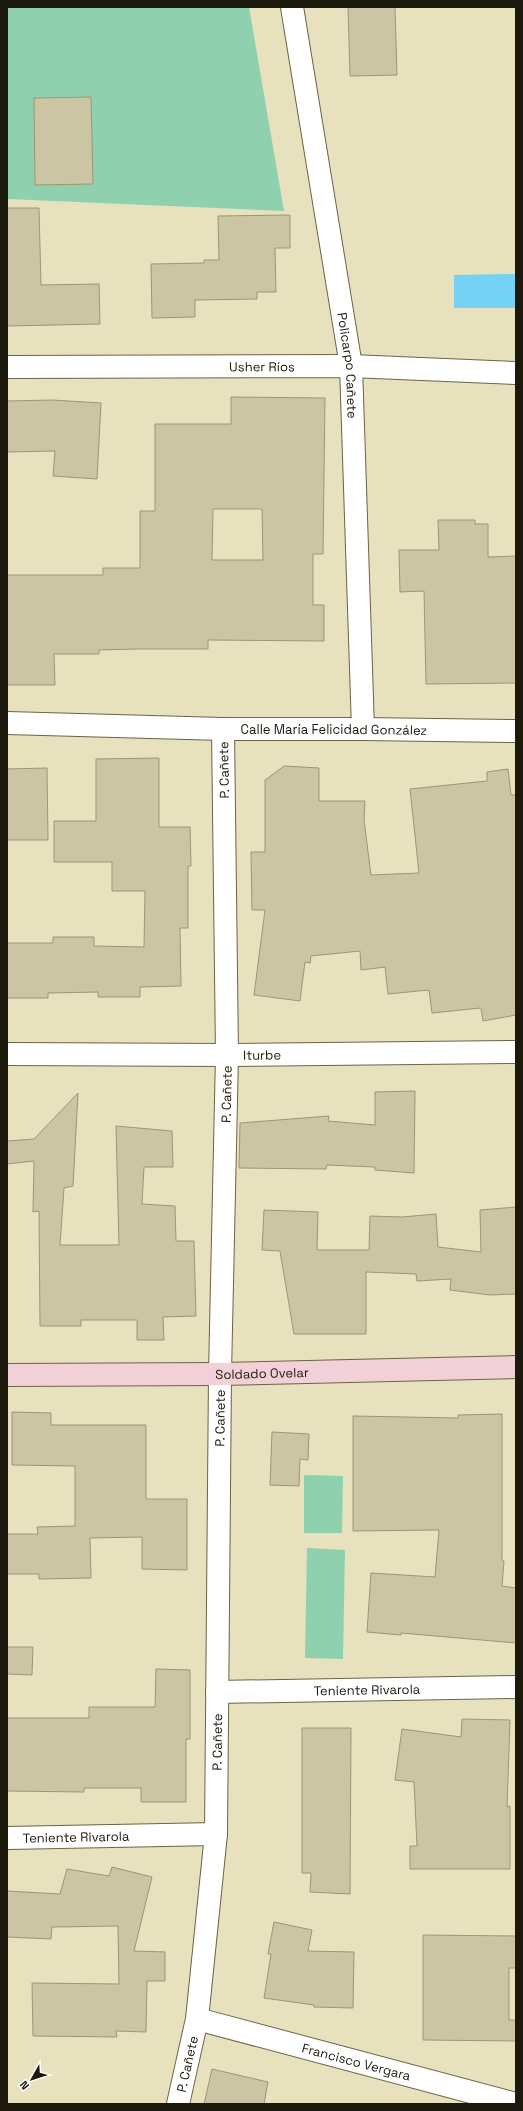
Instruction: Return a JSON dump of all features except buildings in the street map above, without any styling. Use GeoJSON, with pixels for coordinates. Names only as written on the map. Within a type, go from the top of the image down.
{"type":"FeatureCollection","features":[{"type":"Feature","properties":{"kind":"main road","name":"Soldado Ovelar"},"geometry":{"type":"LineString","coordinates":[[7,1375],[220,1374],[516,1366]]}},
{"type":"Feature","properties":{"kind":"street","name":"Policarpo Cañete"},"geometry":{"type":"LineString","coordinates":[[292,7],[351,366],[363,729]]}},
{"type":"Feature","properties":{"kind":"street","name":"Usher Ríos"},"geometry":{"type":"LineString","coordinates":[[7,367],[351,366],[516,373]]}},
{"type":"Feature","properties":{"kind":"street","name":"Calle María Felicidad González"},"geometry":{"type":"LineString","coordinates":[[7,723],[223,730],[363,729],[516,731]]}},
{"type":"Feature","properties":{"kind":"street","name":"P. Cañete"},"geometry":{"type":"LineString","coordinates":[[178,2104],[197,2019],[216,1834],[220,1374],[227,1055],[223,730]]}},
{"type":"Feature","properties":{"kind":"street","name":"Iturbe"},"geometry":{"type":"LineString","coordinates":[[7,1054],[227,1055],[516,1052]]}},
{"type":"Feature","properties":{"kind":"street","name":"Teniente Rivarola"},"geometry":{"type":"LineString","coordinates":[[217,1692],[516,1687]]}},
{"type":"Feature","properties":{"kind":"street","name":"Teniente Rivarola"},"geometry":{"type":"LineString","coordinates":[[7,1838],[216,1834]]}},
{"type":"Feature","properties":{"kind":"street","name":"Francisco Vergara"},"geometry":{"type":"LineString","coordinates":[[197,2019],[516,2104]]}},
{"type":"Feature","properties":{"kind":"green space"},"geometry":{"type":"Polygon","coordinates":[[[7,7],[249,7],[284,211],[7,199],[7,7]]]}},
{"type":"Feature","properties":{"kind":"green space"},"geometry":{"type":"Polygon","coordinates":[[[304,1475],[343,1476],[342,1533],[304,1533],[304,1475]]]}},
{"type":"Feature","properties":{"kind":"green space"},"geometry":{"type":"Polygon","coordinates":[[[307,1548],[345,1550],[343,1659],[305,1658],[307,1548]]]}},
{"type":"Feature","properties":{"kind":"water"},"geometry":{"type":"Polygon","coordinates":[[[516,274],[516,308],[454,308],[454,275],[516,274]]]}}]}
